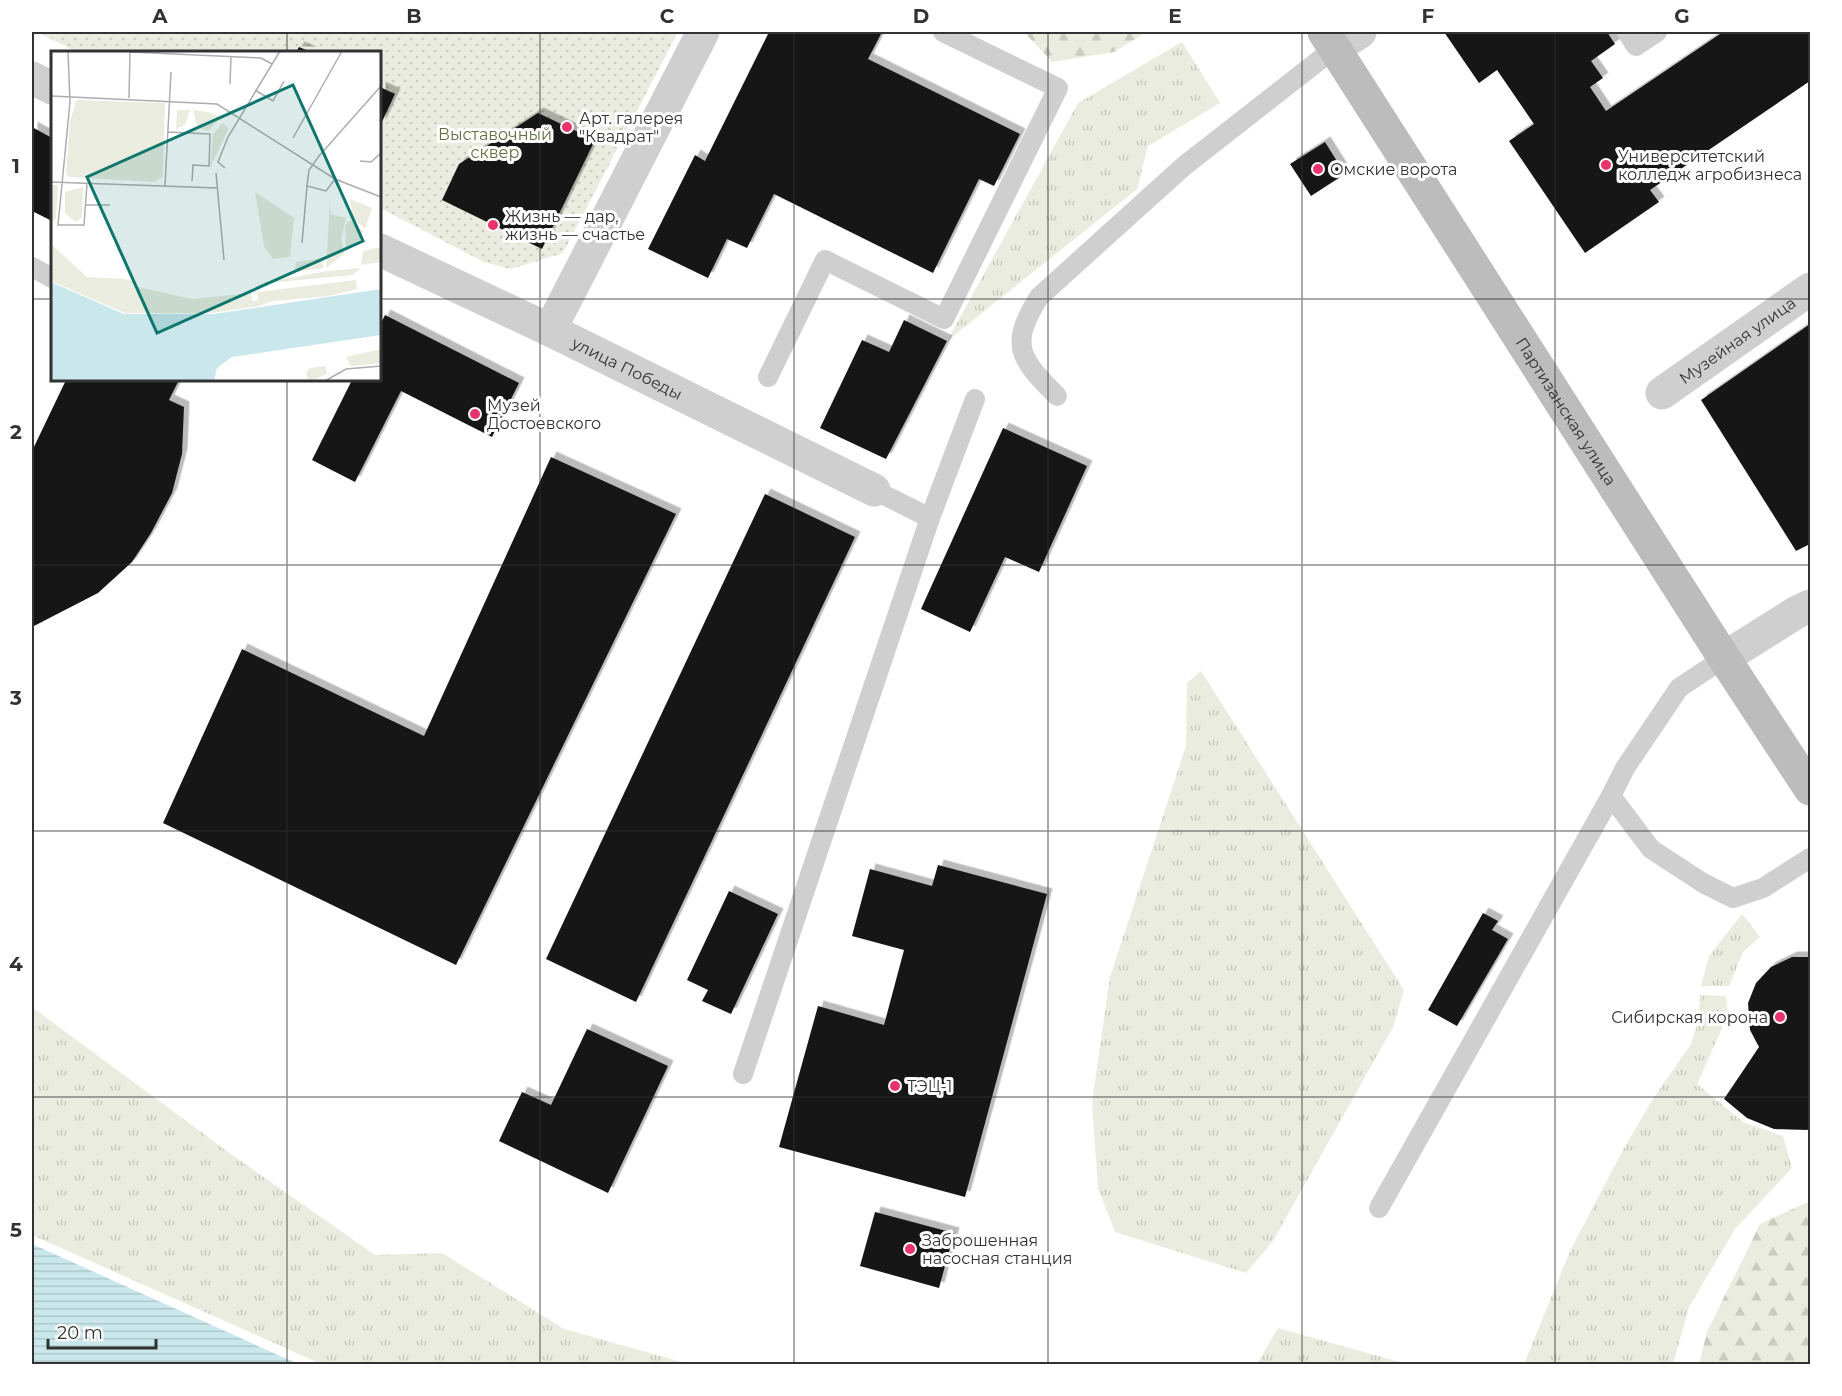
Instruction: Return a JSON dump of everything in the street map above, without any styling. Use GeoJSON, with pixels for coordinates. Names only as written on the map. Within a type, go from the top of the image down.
{"type":"FeatureCollection","features":[{"type":"Feature","properties":{"kind":"street"},"geometry":{"type":"LineString","coordinates":[[550,330],[703,32]]}},
{"type":"Feature","properties":{"kind":"street","name":"Партизанская улица"},"geometry":{"type":"LineString","coordinates":[[1340,37],[1724,658],[1810,789]]}},
{"type":"Feature","properties":{"kind":"street"},"geometry":{"type":"LineString","coordinates":[[32,78],[51,88]]}},
{"type":"Feature","properties":{"kind":"street","name":"улица Победы"},"geometry":{"type":"LineString","coordinates":[[381,250],[550,330],[874,490]]}},
{"type":"Feature","properties":{"kind":"street","name":"Музейная улица"},"geometry":{"type":"LineString","coordinates":[[1662,393],[1810,289]]}},
{"type":"Feature","properties":{"kind":"street"},"geometry":{"type":"LineString","coordinates":[[1724,658],[1810,606]]}},
{"type":"Feature","properties":{"kind":"lane"},"geometry":{"type":"LineString","coordinates":[[768,377],[825,260],[944,319],[1058,88],[943,32]]}},
{"type":"Feature","properties":{"kind":"lane"},"geometry":{"type":"LineString","coordinates":[[1627,32],[1636,45],[1657,32]]}},
{"type":"Feature","properties":{"kind":"lane"},"geometry":{"type":"LineString","coordinates":[[1057,396],[1031,370],[1021,347],[1025,320],[1039,297],[1184,166],[1340,37]]}},
{"type":"Feature","properties":{"kind":"lane"},"geometry":{"type":"LineString","coordinates":[[32,267],[51,277]]}},
{"type":"Feature","properties":{"kind":"lane"},"geometry":{"type":"LineString","coordinates":[[743,1074],[930,518],[975,399]]}},
{"type":"Feature","properties":{"kind":"lane"},"geometry":{"type":"LineString","coordinates":[[874,490],[930,518]]}},
{"type":"Feature","properties":{"kind":"lane"},"geometry":{"type":"LineString","coordinates":[[1379,1208],[1625,768],[1679,688],[1724,658]]}},
{"type":"Feature","properties":{"kind":"lane"},"geometry":{"type":"LineString","coordinates":[[1611,796],[1651,849],[1703,883],[1733,898],[1763,888],[1810,858]]}},
{"type":"Feature","properties":{"kind":"green space","name":"Выставочный сквер"},"geometry":{"type":"Polygon","coordinates":[[[37,32],[678,32],[563,253],[511,269],[484,262],[381,209],[381,51],[75,51],[37,32]]]}},
{"type":"Feature","properties":{"kind":"green space"},"geometry":{"type":"Polygon","coordinates":[[[1024,32],[1147,32],[1114,52],[1052,62],[1024,32]]]}},
{"type":"Feature","properties":{"kind":"green space"},"geometry":{"type":"Polygon","coordinates":[[[1182,42],[1220,103],[1148,146],[1137,189],[947,341],[1078,103],[1182,42]]]}},
{"type":"Feature","properties":{"kind":"green space"},"geometry":{"type":"Polygon","coordinates":[[[1201,671],[1404,990],[1393,1027],[1273,1241],[1246,1273],[1115,1232],[1098,1188],[1092,1103],[1110,977],[1186,746],[1187,683],[1201,671]]]}},
{"type":"Feature","properties":{"kind":"green space"},"geometry":{"type":"Polygon","coordinates":[[[1742,914],[1760,937],[1743,952],[1729,986],[1701,986],[1709,956],[1742,914]]]}},
{"type":"Feature","properties":{"kind":"green space"},"geometry":{"type":"Polygon","coordinates":[[[1700,995],[1726,996],[1728,1015],[1697,1084],[1743,1122],[1783,1136],[1792,1168],[1735,1229],[1689,1307],[1673,1364],[1524,1364],[1571,1249],[1624,1148],[1653,1099],[1691,1044],[1699,1019],[1700,995]]]}},
{"type":"Feature","properties":{"kind":"green space"},"geometry":{"type":"Polygon","coordinates":[[[32,1007],[228,1152],[375,1255],[442,1253],[564,1329],[689,1364],[321,1364],[32,1235],[32,1007]]]}},
{"type":"Feature","properties":{"kind":"green space"},"geometry":{"type":"Polygon","coordinates":[[[1810,1201],[1810,1364],[1699,1364],[1707,1332],[1760,1224],[1810,1201]]]}},
{"type":"Feature","properties":{"kind":"green space"},"geometry":{"type":"Polygon","coordinates":[[[1278,1328],[1407,1364],[1257,1364],[1278,1328]]]}},
{"type":"Feature","properties":{"kind":"water"},"geometry":{"type":"Polygon","coordinates":[[[32,1244],[298,1364],[32,1364],[32,1244]]]}},
{"type":"Feature","properties":{"kind":"building"},"geometry":{"type":"Polygon","coordinates":[[[769,32],[882,32],[868,59],[1020,134],[994,186],[979,179],[933,273],[774,194],[747,248],[727,239],[708,278],[648,249],[695,155],[705,161],[769,32]]]}},
{"type":"Feature","properties":{"kind":"building","name":"Университетский колледж агробизнеса"},"geometry":{"type":"Polygon","coordinates":[[[1444,32],[1607,32],[1615,44],[1591,61],[1603,78],[1590,87],[1606,111],[1723,32],[1810,32],[1810,81],[1650,190],[1659,202],[1585,253],[1509,141],[1534,124],[1497,70],[1479,83],[1444,32]]]}},
{"type":"Feature","properties":{"kind":"building"},"geometry":{"type":"Polygon","coordinates":[[[299,47],[309,51],[297,51],[299,47]]]}},
{"type":"Feature","properties":{"kind":"building"},"geometry":{"type":"Polygon","coordinates":[[[381,87],[395,94],[381,124],[381,87]]]}},
{"type":"Feature","properties":{"kind":"building"},"geometry":{"type":"Polygon","coordinates":[[[538,113],[595,140],[542,249],[442,200],[459,164],[538,113]]]}},
{"type":"Feature","properties":{"kind":"building"},"geometry":{"type":"Polygon","coordinates":[[[32,127],[51,137],[51,220],[32,211],[32,127]]]}},
{"type":"Feature","properties":{"kind":"building","name":"Омские ворота"},"geometry":{"type":"Polygon","coordinates":[[[1325,142],[1345,174],[1311,196],[1290,164],[1325,142]]]}},
{"type":"Feature","properties":{"kind":"building","name":"Музей Достоевского"},"geometry":{"type":"Polygon","coordinates":[[[385,315],[519,383],[492,437],[401,391],[355,482],[312,460],[352,381],[381,381],[381,323],[385,315]]]}},
{"type":"Feature","properties":{"kind":"building"},"geometry":{"type":"Polygon","coordinates":[[[904,320],[947,341],[886,459],[820,428],[862,340],[889,352],[904,320]]]}},
{"type":"Feature","properties":{"kind":"building"},"geometry":{"type":"Polygon","coordinates":[[[1810,324],[1810,544],[1796,551],[1701,400],[1810,324]]]}},
{"type":"Feature","properties":{"kind":"building"},"geometry":{"type":"Polygon","coordinates":[[[66,381],[178,381],[169,400],[184,407],[182,454],[172,493],[151,533],[132,562],[98,593],[32,627],[32,451],[66,381]]]}},
{"type":"Feature","properties":{"kind":"building"},"geometry":{"type":"Polygon","coordinates":[[[1003,428],[1087,466],[1039,572],[1005,557],[970,632],[921,609],[1003,428]]]}},
{"type":"Feature","properties":{"kind":"building"},"geometry":{"type":"Polygon","coordinates":[[[551,457],[676,514],[456,965],[163,823],[242,649],[424,736],[551,457]]]}},
{"type":"Feature","properties":{"kind":"building"},"geometry":{"type":"Polygon","coordinates":[[[765,494],[855,537],[636,1002],[546,959],[765,494]]]}},
{"type":"Feature","properties":{"kind":"building","name":"ТЭЦ-1"},"geometry":{"type":"Polygon","coordinates":[[[938,865],[1047,894],[965,1197],[779,1147],[818,1006],[884,1025],[904,950],[852,936],[870,869],[932,886],[938,865]]]}},
{"type":"Feature","properties":{"kind":"building"},"geometry":{"type":"Polygon","coordinates":[[[729,891],[778,914],[731,1014],[702,1001],[708,990],[687,980],[729,891]]]}},
{"type":"Feature","properties":{"kind":"building"},"geometry":{"type":"Polygon","coordinates":[[[1483,913],[1498,921],[1492,930],[1508,939],[1457,1026],[1428,1010],[1483,913]]]}},
{"type":"Feature","properties":{"kind":"building"},"geometry":{"type":"Polygon","coordinates":[[[1792,957],[1810,957],[1810,1129],[1807,1130],[1774,1129],[1747,1118],[1724,1099],[1759,1047],[1750,1030],[1748,1003],[1756,983],[1771,967],[1792,957]]]}},
{"type":"Feature","properties":{"kind":"building"},"geometry":{"type":"Polygon","coordinates":[[[587,1029],[668,1066],[608,1193],[499,1141],[522,1092],[551,1105],[587,1029]]]}},
{"type":"Feature","properties":{"kind":"building"},"geometry":{"type":"Polygon","coordinates":[[[875,1212],[954,1233],[939,1288],[860,1266],[875,1212]]]}},
{"type":"Feature","properties":{"kind":"place","name":"Арт. галерея \"Квадрат\""},"geometry":{"type":"Point","coordinates":[567,127]}},
{"type":"Feature","properties":{"kind":"place","name":"Университетский колледж агробизнеса"},"geometry":{"type":"Point","coordinates":[1606,165]}},
{"type":"Feature","properties":{"kind":"place","name":"Омские ворота"},"geometry":{"type":"Point","coordinates":[1318,169]}},
{"type":"Feature","properties":{"kind":"place","name":"Жизнь — дар, жизнь — счастье"},"geometry":{"type":"Point","coordinates":[493,225]}},
{"type":"Feature","properties":{"kind":"place","name":"Музей Достоевского"},"geometry":{"type":"Point","coordinates":[475,414]}},
{"type":"Feature","properties":{"kind":"place","name":"Сибирская корона"},"geometry":{"type":"Point","coordinates":[1780,1017]}},
{"type":"Feature","properties":{"kind":"place","name":"ТЭЦ-1"},"geometry":{"type":"Point","coordinates":[895,1086]}},
{"type":"Feature","properties":{"kind":"place","name":"Заброшенная насосная станция"},"geometry":{"type":"Point","coordinates":[910,1249]}}]}
